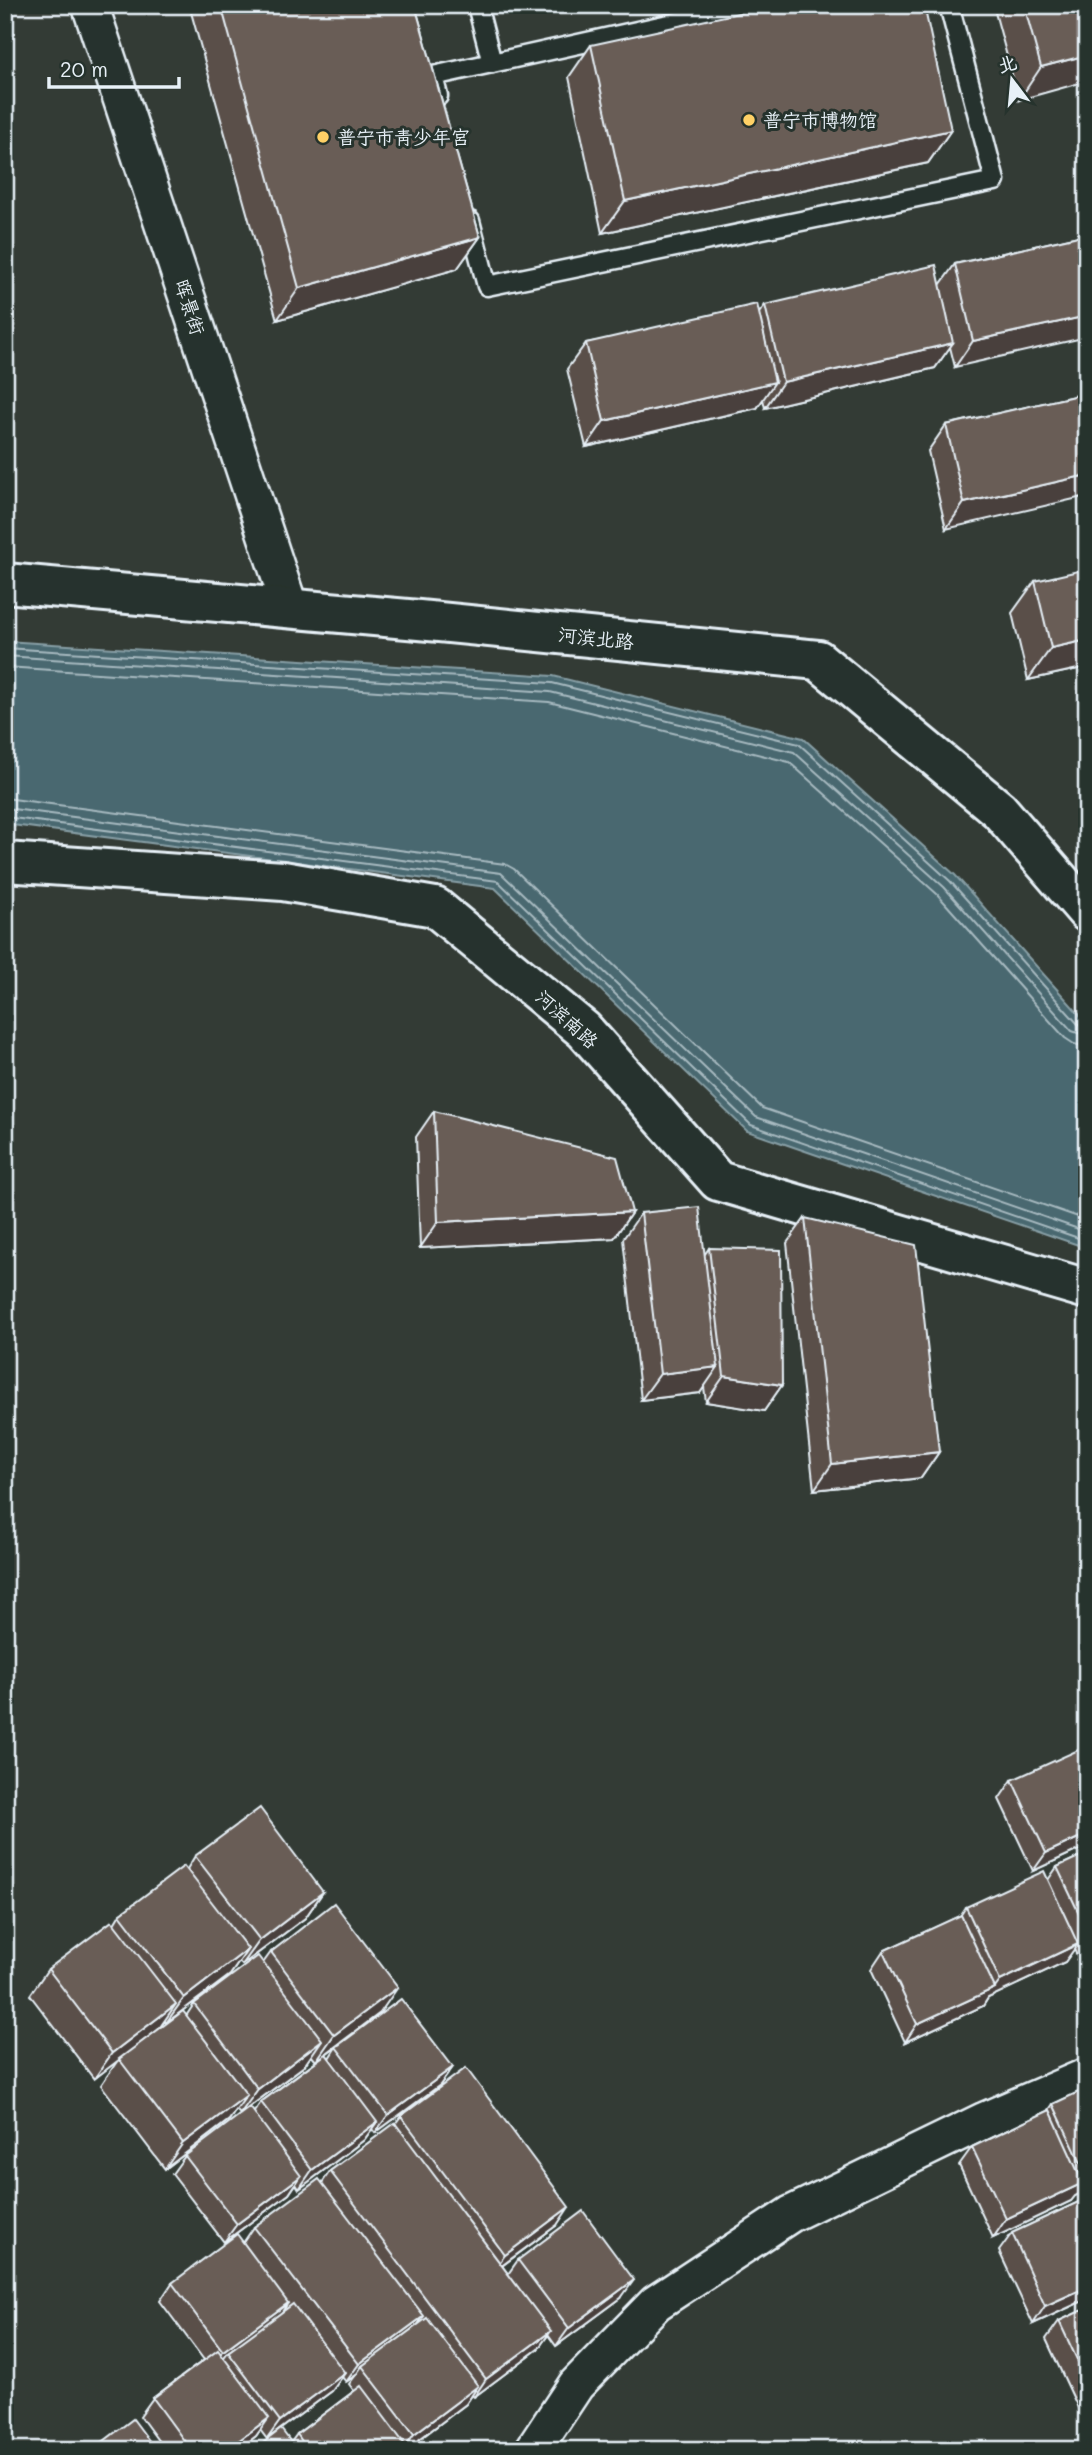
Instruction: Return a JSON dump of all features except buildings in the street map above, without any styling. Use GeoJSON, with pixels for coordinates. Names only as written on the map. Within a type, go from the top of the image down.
{"type":"FeatureCollection","features":[{"type":"Feature","properties":{"kind":"street","name":"晖景街"},"geometry":{"type":"LineString","coordinates":[[90,5],[290,608]]}},
{"type":"Feature","properties":{"kind":"street","name":"河滨北路"},"geometry":{"type":"LineString","coordinates":[[5,583],[818,660],[999,810],[1087,912]]}},
{"type":"Feature","properties":{"kind":"street","name":"河滨南路"},"geometry":{"type":"LineString","coordinates":[[5,862],[283,881],[435,907],[584,1030],[718,1181],[1087,1289]]}},
{"type":"Feature","properties":{"kind":"street"},"geometry":{"type":"LineString","coordinates":[[533,2450],[576,2385],[656,2303],[791,2214],[985,2120],[1087,2076]]}},
{"type":"Feature","properties":{"kind":"lane"},"geometry":{"type":"LineString","coordinates":[[477,5],[492,63]]}},
{"type":"Feature","properties":{"kind":"lane"},"geometry":{"type":"LineString","coordinates":[[443,115],[433,76],[755,5]]}},
{"type":"Feature","properties":{"kind":"lane"},"geometry":{"type":"LineString","coordinates":[[467,207],[486,286],[995,181],[949,5]]}},
{"type":"Feature","properties":{"kind":"water"},"geometry":{"type":"Polygon","coordinates":[[[5,641],[553,676],[803,738],[955,875],[1087,1023],[1087,1248],[747,1131],[495,888],[5,824],[5,641]]]}},
{"type":"Feature","properties":{"kind":"place","name":"普宁市博物馆"},"geometry":{"type":"Point","coordinates":[749,120]}},
{"type":"Feature","properties":{"kind":"place","name":"普宁市青少年宫"},"geometry":{"type":"Point","coordinates":[323,137]}}]}
